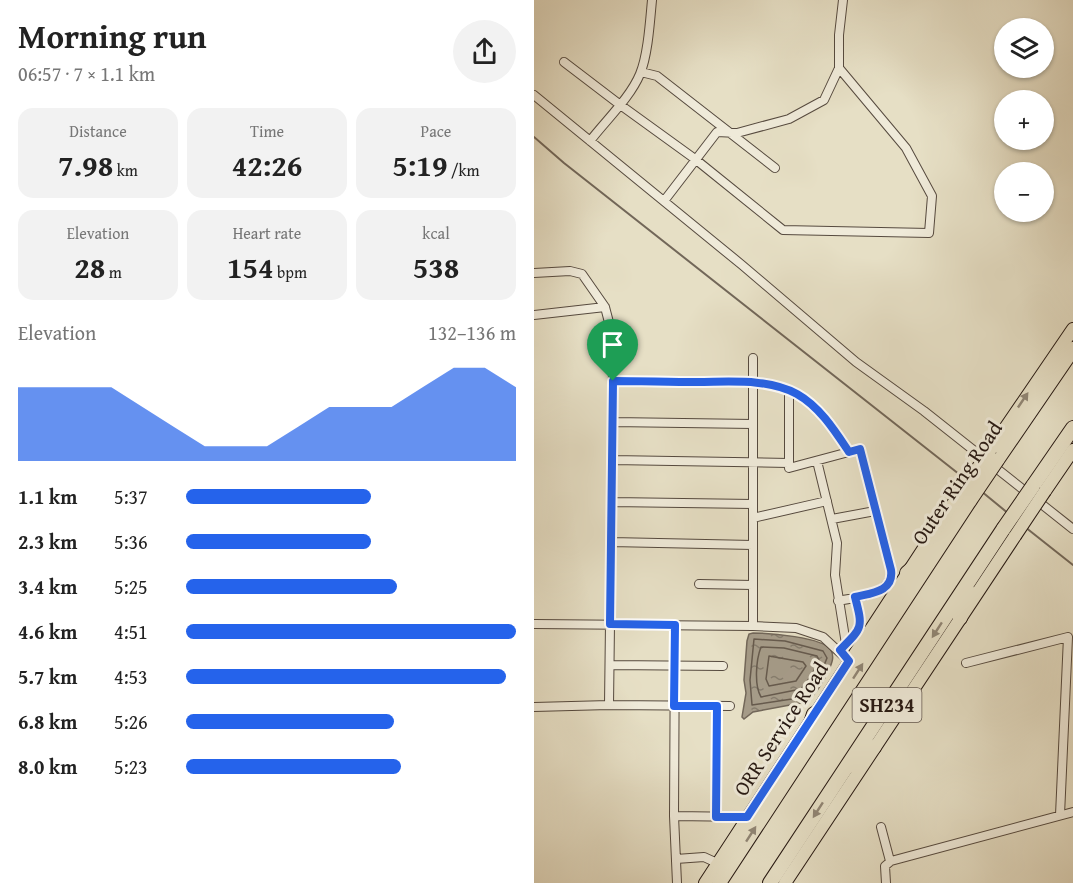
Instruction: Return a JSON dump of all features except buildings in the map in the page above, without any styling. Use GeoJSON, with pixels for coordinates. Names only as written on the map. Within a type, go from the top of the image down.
{"type":"FeatureCollection","features":[{"type":"Feature","properties":{"kind":"highway","name":"Outer Ring Road"},"geometry":{"type":"LineString","coordinates":[[719,883],[942,542],[965,497],[994,454],[1073,349]]}},
{"type":"Feature","properties":{"kind":"highway","name":"SH234"},"geometry":{"type":"LineString","coordinates":[[770,883],[973,575],[1010,532],[1039,489],[1073,428]]}},
{"type":"Feature","properties":{"kind":"highway"},"geometry":{"type":"LineString","coordinates":[[907,573],[942,542]]}},
{"type":"Feature","properties":{"kind":"highway"},"geometry":{"type":"LineString","coordinates":[[960,618],[973,575]]}},
{"type":"Feature","properties":{"kind":"highway"},"geometry":{"type":"LineString","coordinates":[[797,763],[814,714]]}},
{"type":"Feature","properties":{"kind":"highway"},"geometry":{"type":"LineString","coordinates":[[840,776],[874,747]]}},
{"type":"Feature","properties":{"kind":"main road"},"geometry":{"type":"LineString","coordinates":[[994,454],[1073,329]]}},
{"type":"Feature","properties":{"kind":"main road"},"geometry":{"type":"LineString","coordinates":[[1039,489],[1073,450]]}},
{"type":"Feature","properties":{"kind":"main road","name":"ORR Service Road"},"geometry":{"type":"LineString","coordinates":[[705,883],[907,573],[965,497]]}},
{"type":"Feature","properties":{"kind":"main road"},"geometry":{"type":"LineString","coordinates":[[785,883],[960,618],[1010,532]]}},
{"type":"Feature","properties":{"kind":"street"},"geometry":{"type":"LineString","coordinates":[[590,141],[632,88],[641,72],[652,0]]}},
{"type":"Feature","properties":{"kind":"street"},"geometry":{"type":"LineString","coordinates":[[664,201],[717,132],[737,133],[789,119],[824,100],[839,68],[839,35],[843,0]]}},
{"type":"Feature","properties":{"kind":"street"},"geometry":{"type":"LineString","coordinates":[[564,62],[695,159],[783,230],[929,233],[932,196],[906,148],[839,68]]}},
{"type":"Feature","properties":{"kind":"street"},"geometry":{"type":"LineString","coordinates":[[641,72],[657,76],[776,168]]}},
{"type":"Feature","properties":{"kind":"street"},"geometry":{"type":"LineString","coordinates":[[534,95],[742,264],[856,362],[924,411],[1073,530]]}},
{"type":"Feature","properties":{"kind":"street"},"geometry":{"type":"LineString","coordinates":[[534,273],[570,271],[582,274],[605,307],[612,334],[609,705]]}},
{"type":"Feature","properties":{"kind":"street"},"geometry":{"type":"LineString","coordinates":[[534,315],[605,307]]}},
{"type":"Feature","properties":{"kind":"street"},"geometry":{"type":"LineString","coordinates":[[753,358],[753,626]]}},
{"type":"Feature","properties":{"kind":"street"},"geometry":{"type":"LineString","coordinates":[[613,381],[753,382],[789,391],[817,410],[832,426],[849,452]]}},
{"type":"Feature","properties":{"kind":"street"},"geometry":{"type":"LineString","coordinates":[[789,391],[789,468],[860,449],[891,570],[891,579],[884,589],[838,602]]}},
{"type":"Feature","properties":{"kind":"street"},"geometry":{"type":"LineString","coordinates":[[613,422],[753,424]]}},
{"type":"Feature","properties":{"kind":"street"},"geometry":{"type":"LineString","coordinates":[[612,460],[789,463]]}},
{"type":"Feature","properties":{"kind":"street"},"geometry":{"type":"LineString","coordinates":[[817,460],[837,543],[834,567],[843,647],[849,661]]}},
{"type":"Feature","properties":{"kind":"street"},"geometry":{"type":"LineString","coordinates":[[753,518],[827,501]]}},
{"type":"Feature","properties":{"kind":"street"},"geometry":{"type":"LineString","coordinates":[[612,502],[753,504]]}},
{"type":"Feature","properties":{"kind":"street"},"geometry":{"type":"LineString","coordinates":[[832,519],[876,511]]}},
{"type":"Feature","properties":{"kind":"street"},"geometry":{"type":"LineString","coordinates":[[611,542],[753,545]]}},
{"type":"Feature","properties":{"kind":"street"},"geometry":{"type":"LineString","coordinates":[[699,584],[753,585]]}},
{"type":"Feature","properties":{"kind":"street"},"geometry":{"type":"LineString","coordinates":[[843,647],[857,633],[861,625],[855,597]]}},
{"type":"Feature","properties":{"kind":"street"},"geometry":{"type":"LineString","coordinates":[[534,624],[753,626],[805,630],[843,647]]}},
{"type":"Feature","properties":{"kind":"street"},"geometry":{"type":"LineString","coordinates":[[675,625],[676,883]]}},
{"type":"Feature","properties":{"kind":"street"},"geometry":{"type":"LineString","coordinates":[[966,663],[1068,637],[1060,815]]}},
{"type":"Feature","properties":{"kind":"street"},"geometry":{"type":"LineString","coordinates":[[610,664],[723,666]]}},
{"type":"Feature","properties":{"kind":"street"},"geometry":{"type":"LineString","coordinates":[[716,817],[717,706]]}},
{"type":"Feature","properties":{"kind":"street"},"geometry":{"type":"LineString","coordinates":[[534,707],[730,706]]}},
{"type":"Feature","properties":{"kind":"street"},"geometry":{"type":"LineString","coordinates":[[886,883],[885,866],[890,861],[1073,812]]}},
{"type":"Feature","properties":{"kind":"street"},"geometry":{"type":"LineString","coordinates":[[674,816],[747,817]]}},
{"type":"Feature","properties":{"kind":"street"},"geometry":{"type":"LineString","coordinates":[[881,827],[890,861]]}},
{"type":"Feature","properties":{"kind":"street"},"geometry":{"type":"LineString","coordinates":[[675,859],[704,858],[717,863]]}},
{"type":"Feature","properties":{"kind":"water"},"geometry":{"type":"Polygon","coordinates":[[[749,634],[807,639],[818,642],[831,650],[833,659],[829,669],[810,699],[806,702],[753,712],[744,719],[742,717],[746,693],[744,680],[747,641],[749,634]]]}},
{"type":"Feature","properties":{"kind":"waterway"},"geometry":{"type":"LineString","coordinates":[[534,137],[964,478]]}},
{"type":"Feature","properties":{"kind":"waterway"},"geometry":{"type":"LineString","coordinates":[[981,491],[1009,514]]}},
{"type":"Feature","properties":{"kind":"waterway"},"geometry":{"type":"LineString","coordinates":[[1025,527],[1073,565]]}},
{"type":"Feature","properties":{"kind":"route"},"geometry":{"type":"LineString","coordinates":[[613,381],[753,382],[778,387],[798,395],[817,410],[832,426],[849,452],[860,449],[891,570],[891,579],[884,589],[855,597],[861,619],[860,629],[840,650],[849,661],[747,817],[716,817],[717,706],[674,706],[675,625],[610,624],[613,381]]}}]}
